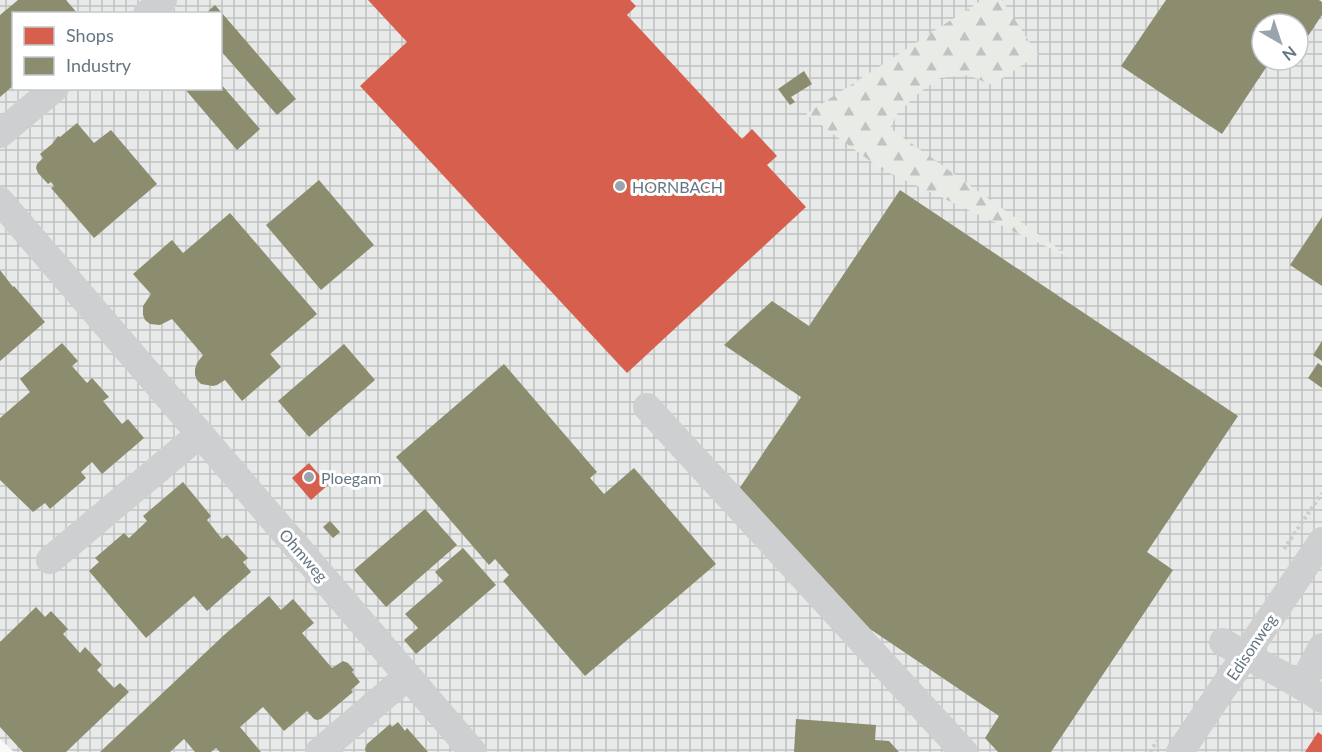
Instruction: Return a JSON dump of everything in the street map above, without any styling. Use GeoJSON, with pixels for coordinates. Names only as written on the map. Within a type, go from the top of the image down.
{"type":"FeatureCollection","features":[{"type":"Feature","properties":{"kind":"street"},"geometry":{"type":"LineString","coordinates":[[149,12],[163,0]]}},
{"type":"Feature","properties":{"kind":"street"},"geometry":{"type":"LineString","coordinates":[[0,133],[53,90]]}},
{"type":"Feature","properties":{"kind":"street","name":"Ohmweg"},"geometry":{"type":"LineString","coordinates":[[0,201],[473,752]]}},
{"type":"Feature","properties":{"kind":"street"},"geometry":{"type":"LineString","coordinates":[[647,407],[964,752]]}},
{"type":"Feature","properties":{"kind":"street"},"geometry":{"type":"LineString","coordinates":[[50,560],[200,434]]}},
{"type":"Feature","properties":{"kind":"street","name":"Edisonweg"},"geometry":{"type":"LineString","coordinates":[[1180,752],[1234,649],[1322,542]]}},
{"type":"Feature","properties":{"kind":"street"},"geometry":{"type":"LineString","coordinates":[[1234,649],[1312,692],[1322,646]]}},
{"type":"Feature","properties":{"kind":"street"},"geometry":{"type":"LineString","coordinates":[[319,752],[408,676]]}},
{"type":"Feature","properties":{"kind":"shaded area"},"geometry":{"type":"Polygon","coordinates":[[[0,0],[1322,0],[1322,752],[14,752],[0,739],[0,0]]]}},
{"type":"Feature","properties":{"kind":"green space"},"geometry":{"type":"Polygon","coordinates":[[[982,0],[1002,0],[1038,55],[992,85],[968,75],[940,78],[920,92],[897,114],[890,128],[1073,259],[881,169],[806,114],[982,0]]]}},
{"type":"Feature","properties":{"kind":"building: Shops","name":"HORNBACH"},"geometry":{"type":"Polygon","coordinates":[[[368,0],[630,0],[636,6],[627,15],[742,139],[752,129],[777,156],[767,165],[806,207],[627,373],[360,86],[407,42],[368,0]]]}},
{"type":"Feature","properties":{"kind":"building: Shops"},"geometry":{"type":"Polygon","coordinates":[[[309,463],[328,485],[311,500],[292,478],[309,463]]]}},
{"type":"Feature","properties":{"kind":"building: Shops"},"geometry":{"type":"Polygon","coordinates":[[[1318,732],[1322,735],[1322,752],[1305,752],[1318,732]]]}},
{"type":"Feature","properties":{"kind":"building: Industry"},"geometry":{"type":"Polygon","coordinates":[[[18,0],[66,0],[76,12],[12,12],[12,87],[0,97],[0,15],[18,0]]]}},
{"type":"Feature","properties":{"kind":"building: Industry"},"geometry":{"type":"Polygon","coordinates":[[[1166,0],[1319,0],[1322,2],[1322,15],[1310,33],[1310,12],[1250,12],[1250,72],[1263,72],[1222,134],[1121,66],[1166,0]]]}},
{"type":"Feature","properties":{"kind":"building: Industry"},"geometry":{"type":"Polygon","coordinates":[[[215,5],[221,12],[207,12],[215,5]]]}},
{"type":"Feature","properties":{"kind":"building: Industry"},"geometry":{"type":"Polygon","coordinates":[[[222,13],[296,99],[277,115],[222,52],[222,13]]]}},
{"type":"Feature","properties":{"kind":"building: Industry"},"geometry":{"type":"Polygon","coordinates":[[[804,71],[812,84],[791,97],[795,102],[790,105],[778,89],[804,71]]]}},
{"type":"Feature","properties":{"kind":"building: Industry"},"geometry":{"type":"Polygon","coordinates":[[[222,85],[260,129],[237,150],[186,90],[222,90],[222,85]]]}},
{"type":"Feature","properties":{"kind":"building: Industry"},"geometry":{"type":"Polygon","coordinates":[[[77,123],[94,143],[111,130],[157,184],[94,238],[51,188],[54,186],[51,182],[48,184],[36,168],[43,158],[40,154],[58,136],[60,137],[77,123]]]}},
{"type":"Feature","properties":{"kind":"building: Industry"},"geometry":{"type":"Polygon","coordinates":[[[319,180],[374,245],[321,290],[266,225],[319,180]]]}},
{"type":"Feature","properties":{"kind":"building: Industry"},"geometry":{"type":"Polygon","coordinates":[[[900,190],[1238,416],[1147,552],[1173,570],[1051,752],[998,752],[985,738],[999,716],[870,629],[739,489],[801,397],[724,345],[772,301],[809,326],[900,190]]]}},
{"type":"Feature","properties":{"kind":"building: Industry"},"geometry":{"type":"Polygon","coordinates":[[[230,213],[317,314],[270,354],[281,367],[242,401],[225,380],[213,386],[201,384],[197,380],[195,369],[203,355],[172,319],[160,325],[150,324],[145,320],[143,306],[151,294],[133,274],[172,240],[183,253],[230,213]]]}},
{"type":"Feature","properties":{"kind":"building: Industry"},"geometry":{"type":"Polygon","coordinates":[[[1322,217],[1322,286],[1290,265],[1322,217]]]}},
{"type":"Feature","properties":{"kind":"building: Industry"},"geometry":{"type":"Polygon","coordinates":[[[0,270],[45,322],[0,361],[0,270]]]}},
{"type":"Feature","properties":{"kind":"building: Industry"},"geometry":{"type":"Polygon","coordinates":[[[1322,341],[1322,361],[1313,355],[1322,341]]]}},
{"type":"Feature","properties":{"kind":"building: Industry"},"geometry":{"type":"Polygon","coordinates":[[[62,343],[78,361],[72,366],[87,383],[92,378],[109,397],[103,401],[122,424],[128,419],[144,438],[102,474],[92,462],[81,472],[86,478],[50,509],[45,503],[33,512],[0,480],[0,418],[30,392],[20,379],[62,343]]]}},
{"type":"Feature","properties":{"kind":"building: Industry"},"geometry":{"type":"Polygon","coordinates":[[[344,344],[375,380],[309,437],[278,401],[344,344]]]}},
{"type":"Feature","properties":{"kind":"building: Industry"},"geometry":{"type":"Polygon","coordinates":[[[1318,363],[1322,366],[1322,388],[1308,378],[1318,363]]]}},
{"type":"Feature","properties":{"kind":"building: Industry"},"geometry":{"type":"Polygon","coordinates":[[[504,364],[597,472],[590,478],[604,494],[634,468],[716,564],[585,676],[503,581],[509,575],[495,559],[489,565],[396,457],[504,364]]]}},
{"type":"Feature","properties":{"kind":"building: Industry"},"geometry":{"type":"Polygon","coordinates":[[[183,482],[211,516],[207,520],[222,539],[227,535],[248,558],[243,562],[251,572],[207,611],[194,596],[146,638],[89,571],[99,562],[95,558],[124,533],[129,538],[147,521],[143,516],[183,482]]]}},
{"type":"Feature","properties":{"kind":"building: Industry"},"geometry":{"type":"Polygon","coordinates":[[[425,509],[457,545],[386,607],[354,570],[425,509]]]}},
{"type":"Feature","properties":{"kind":"building: Industry"},"geometry":{"type":"Polygon","coordinates":[[[330,521],[340,532],[333,538],[323,527],[330,521]]]}},
{"type":"Feature","properties":{"kind":"building: Industry"},"geometry":{"type":"Polygon","coordinates":[[[463,548],[496,585],[416,654],[404,640],[418,628],[405,614],[443,581],[435,572],[463,548]]]}},
{"type":"Feature","properties":{"kind":"building: Industry"},"geometry":{"type":"Polygon","coordinates":[[[269,596],[281,610],[293,599],[314,623],[302,633],[332,668],[343,661],[348,663],[360,682],[351,690],[353,692],[321,719],[314,719],[307,711],[284,731],[263,707],[240,727],[261,752],[220,752],[216,748],[211,752],[195,752],[184,739],[170,752],[100,752],[223,636],[269,596]]]}},
{"type":"Feature","properties":{"kind":"building: Industry"},"geometry":{"type":"Polygon","coordinates":[[[36,607],[45,617],[51,611],[68,629],[63,634],[80,653],[85,647],[102,665],[97,670],[114,688],[120,683],[129,692],[66,752],[23,752],[0,727],[0,642],[36,607]]]}},
{"type":"Feature","properties":{"kind":"building: Industry"},"geometry":{"type":"Polygon","coordinates":[[[796,719],[876,725],[875,740],[889,741],[899,752],[794,752],[796,719]]]}},
{"type":"Feature","properties":{"kind":"building: Industry"},"geometry":{"type":"Polygon","coordinates":[[[398,722],[405,731],[407,728],[428,752],[366,752],[367,744],[390,724],[392,727],[398,722]]]}},
{"type":"Feature","properties":{"kind":"place","name":"HORNBACH"},"geometry":{"type":"Point","coordinates":[620,186]}},
{"type":"Feature","properties":{"kind":"place","name":"Ploegam"},"geometry":{"type":"Point","coordinates":[309,477]}}]}
